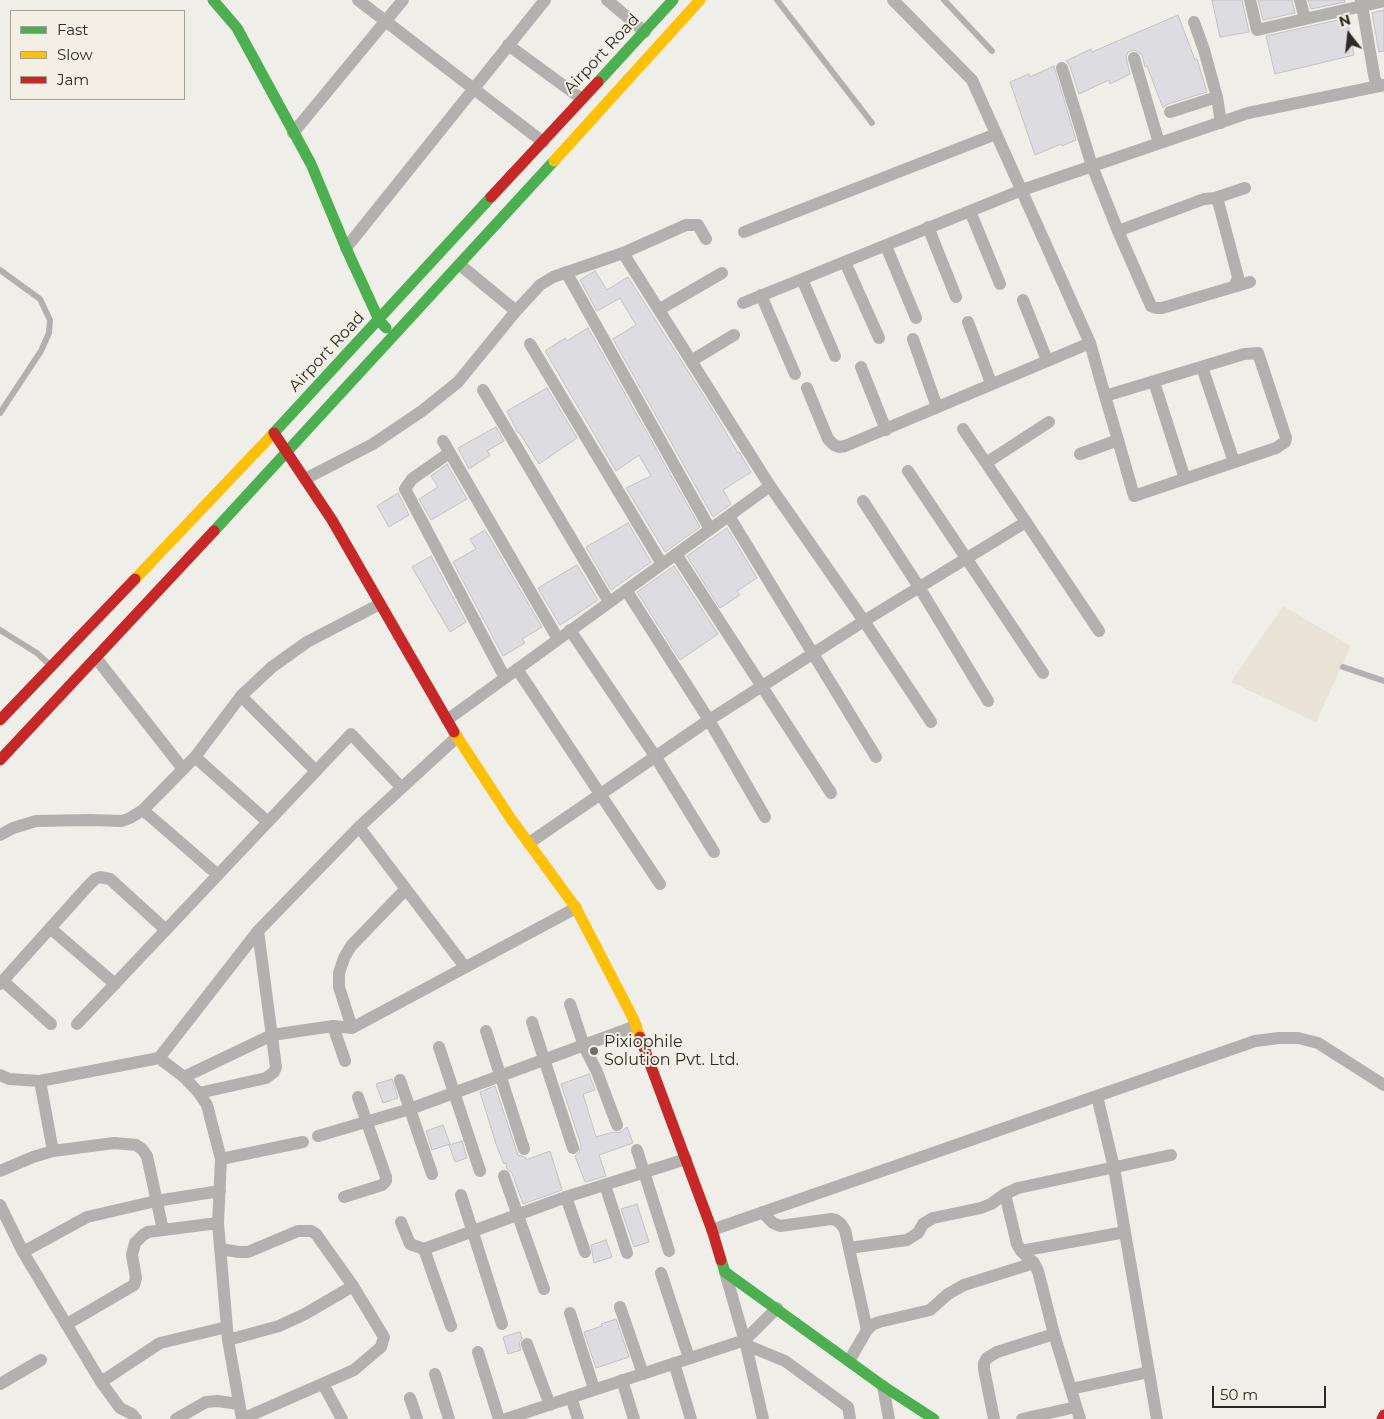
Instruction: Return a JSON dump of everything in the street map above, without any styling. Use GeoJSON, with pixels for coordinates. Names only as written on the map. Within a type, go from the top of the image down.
{"type":"FeatureCollection","features":[{"type":"Feature","properties":{"kind":"main road"},"geometry":{"type":"LineString","coordinates":[[213,0],[237,28],[264,76],[311,164],[379,320],[394,337]]}},
{"type":"Feature","properties":{"kind":"main road","name":"Airport Road"},"geometry":{"type":"LineString","coordinates":[[0,720],[274,434],[673,0]]}},
{"type":"Feature","properties":{"kind":"main road"},"geometry":{"type":"LineString","coordinates":[[0,760],[288,453],[700,0]]}},
{"type":"Feature","properties":{"kind":"main road"},"geometry":{"type":"LineString","coordinates":[[274,434],[332,520],[456,736],[576,908],[636,1026],[712,1230],[725,1272],[883,1386],[934,1419]]}},
{"type":"Feature","properties":{"kind":"main road"},"geometry":{"type":"LineString","coordinates":[[1382,1419],[1384,1415]]}},
{"type":"Feature","properties":{"kind":"street"},"geometry":{"type":"LineString","coordinates":[[358,0],[543,142]]}},
{"type":"Feature","properties":{"kind":"street"},"geometry":{"type":"LineString","coordinates":[[293,133],[403,0]]}},
{"type":"Feature","properties":{"kind":"street"},"geometry":{"type":"LineString","coordinates":[[346,248],[545,0]]}},
{"type":"Feature","properties":{"kind":"street"},"geometry":{"type":"LineString","coordinates":[[608,0],[645,32]]}},
{"type":"Feature","properties":{"kind":"street"},"geometry":{"type":"LineString","coordinates":[[893,0],[972,80],[1090,343],[1134,496],[1276,448],[1285,442],[1286,438],[1261,356],[1258,352],[1252,352],[1106,396]]}},
{"type":"Feature","properties":{"kind":"street"},"geometry":{"type":"LineString","coordinates":[[1250,0],[1257,30],[1361,3],[1384,1]]}},
{"type":"Feature","properties":{"kind":"street"},"geometry":{"type":"LineString","coordinates":[[1300,0],[1305,19]]}},
{"type":"Feature","properties":{"kind":"street"},"geometry":{"type":"LineString","coordinates":[[743,303],[1022,190],[1159,143],[1248,113],[1380,86],[1361,3]]}},
{"type":"Feature","properties":{"kind":"street"},"geometry":{"type":"LineString","coordinates":[[1194,22],[1217,97],[1221,123]]}},
{"type":"Feature","properties":{"kind":"street"},"geometry":{"type":"LineString","coordinates":[[508,45],[582,99]]}},
{"type":"Feature","properties":{"kind":"street"},"geometry":{"type":"LineString","coordinates":[[1134,58],[1159,143]]}},
{"type":"Feature","properties":{"kind":"street"},"geometry":{"type":"LineString","coordinates":[[1062,68],[1092,166],[1150,306],[1162,308],[1250,282]]}},
{"type":"Feature","properties":{"kind":"street"},"geometry":{"type":"LineString","coordinates":[[1170,112],[1217,97]]}},
{"type":"Feature","properties":{"kind":"street"},"geometry":{"type":"LineString","coordinates":[[744,232],[996,134]]}},
{"type":"Feature","properties":{"kind":"street"},"geometry":{"type":"LineString","coordinates":[[1118,231],[1204,199],[1215,198],[1245,188]]}},
{"type":"Feature","properties":{"kind":"street"},"geometry":{"type":"LineString","coordinates":[[1215,198],[1218,202],[1238,276],[1235,285]]}},
{"type":"Feature","properties":{"kind":"street"},"geometry":{"type":"LineString","coordinates":[[970,211],[1000,284]]}},
{"type":"Feature","properties":{"kind":"street"},"geometry":{"type":"LineString","coordinates":[[305,479],[372,444],[422,411],[458,382],[516,311],[540,285],[553,277],[623,253],[691,224],[698,225],[706,239]]}},
{"type":"Feature","properties":{"kind":"street"},"geometry":{"type":"LineString","coordinates":[[928,227],[956,297]]}},
{"type":"Feature","properties":{"kind":"street"},"geometry":{"type":"LineString","coordinates":[[886,246],[916,318]]}},
{"type":"Feature","properties":{"kind":"street"},"geometry":{"type":"LineString","coordinates":[[623,253],[770,486],[864,621],[931,722]]}},
{"type":"Feature","properties":{"kind":"street"},"geometry":{"type":"LineString","coordinates":[[845,262],[879,338]]}},
{"type":"Feature","properties":{"kind":"street"},"geometry":{"type":"LineString","coordinates":[[460,265],[516,311]]}},
{"type":"Feature","properties":{"kind":"street"},"geometry":{"type":"LineString","coordinates":[[566,272],[710,529]]}},
{"type":"Feature","properties":{"kind":"street"},"geometry":{"type":"LineString","coordinates":[[660,310],[722,273]]}},
{"type":"Feature","properties":{"kind":"street"},"geometry":{"type":"LineString","coordinates":[[802,279],[835,356]]}},
{"type":"Feature","properties":{"kind":"street"},"geometry":{"type":"LineString","coordinates":[[761,295],[795,374]]}},
{"type":"Feature","properties":{"kind":"street"},"geometry":{"type":"LineString","coordinates":[[1023,300],[1047,360]]}},
{"type":"Feature","properties":{"kind":"street"},"geometry":{"type":"LineString","coordinates":[[968,322],[991,383]]}},
{"type":"Feature","properties":{"kind":"street"},"geometry":{"type":"LineString","coordinates":[[691,361],[734,335]]}},
{"type":"Feature","properties":{"kind":"street"},"geometry":{"type":"LineString","coordinates":[[913,339],[937,407]]}},
{"type":"Feature","properties":{"kind":"street"},"geometry":{"type":"LineString","coordinates":[[807,388],[824,430],[834,445],[838,447],[845,446],[1090,343]]}},
{"type":"Feature","properties":{"kind":"street"},"geometry":{"type":"LineString","coordinates":[[530,344],[662,564]]}},
{"type":"Feature","properties":{"kind":"street"},"geometry":{"type":"LineString","coordinates":[[861,367],[886,430]]}},
{"type":"Feature","properties":{"kind":"street"},"geometry":{"type":"LineString","coordinates":[[1202,367],[1234,462]]}},
{"type":"Feature","properties":{"kind":"street"},"geometry":{"type":"LineString","coordinates":[[1154,382],[1185,479]]}},
{"type":"Feature","properties":{"kind":"street"},"geometry":{"type":"LineString","coordinates":[[483,390],[610,602]]}},
{"type":"Feature","properties":{"kind":"street"},"geometry":{"type":"LineString","coordinates":[[986,463],[1049,422]]}},
{"type":"Feature","properties":{"kind":"street"},"geometry":{"type":"LineString","coordinates":[[963,429],[1099,631]]}},
{"type":"Feature","properties":{"kind":"street"},"geometry":{"type":"LineString","coordinates":[[1080,454],[1118,440]]}},
{"type":"Feature","properties":{"kind":"street"},"geometry":{"type":"LineString","coordinates":[[505,678],[405,489],[412,479],[446,447],[558,639]]}},
{"type":"Feature","properties":{"kind":"street"},"geometry":{"type":"LineString","coordinates":[[908,471],[1043,673]]}},
{"type":"Feature","properties":{"kind":"street"},"geometry":{"type":"LineString","coordinates":[[447,720],[770,486]]}},
{"type":"Feature","properties":{"kind":"street"},"geometry":{"type":"LineString","coordinates":[[863,501],[919,587],[988,701]]}},
{"type":"Feature","properties":{"kind":"street"},"geometry":{"type":"LineString","coordinates":[[729,516],[876,757]]}},
{"type":"Feature","properties":{"kind":"street"},"geometry":{"type":"LineString","coordinates":[[529,843],[709,720],[864,621],[1026,522]]}},
{"type":"Feature","properties":{"kind":"street"},"geometry":{"type":"LineString","coordinates":[[676,554],[831,793]]}},
{"type":"Feature","properties":{"kind":"street"},"geometry":{"type":"LineString","coordinates":[[626,590],[709,720],[765,817]]}},
{"type":"Feature","properties":{"kind":"street"},"geometry":{"type":"LineString","coordinates":[[0,835],[13,828],[36,821],[122,821],[143,810],[194,757],[241,696],[272,667],[307,642],[380,604]]}},
{"type":"Feature","properties":{"kind":"street"},"geometry":{"type":"LineString","coordinates":[[570,630],[655,756],[714,852]]}},
{"type":"Feature","properties":{"kind":"street"},"geometry":{"type":"LineString","coordinates":[[96,658],[183,769]]}},
{"type":"Feature","properties":{"kind":"street"},"geometry":{"type":"LineString","coordinates":[[518,669],[660,884]]}},
{"type":"Feature","properties":{"kind":"street"},"geometry":{"type":"LineString","coordinates":[[241,696],[316,771]]}},
{"type":"Feature","properties":{"kind":"street"},"geometry":{"type":"LineString","coordinates":[[78,1024],[351,734],[401,787]]}},
{"type":"Feature","properties":{"kind":"street"},"geometry":{"type":"LineString","coordinates":[[0,1075],[9,1079],[40,1082],[159,1058],[258,931],[359,827],[456,736]]}},
{"type":"Feature","properties":{"kind":"street"},"geometry":{"type":"LineString","coordinates":[[194,757],[268,822]]}},
{"type":"Feature","properties":{"kind":"street"},"geometry":{"type":"LineString","coordinates":[[143,810],[218,875]]}},
{"type":"Feature","properties":{"kind":"street"},"geometry":{"type":"LineString","coordinates":[[359,827],[466,967]]}},
{"type":"Feature","properties":{"kind":"street"},"geometry":{"type":"LineString","coordinates":[[51,1024],[2,982],[95,879],[100,877],[110,879],[166,930]]}},
{"type":"Feature","properties":{"kind":"street"},"geometry":{"type":"LineString","coordinates":[[352,1028],[338,987],[339,973],[344,958],[351,946],[406,889]]}},
{"type":"Feature","properties":{"kind":"street"},"geometry":{"type":"LineString","coordinates":[[184,1077],[272,1035],[333,1026],[352,1028],[576,908]]}},
{"type":"Feature","properties":{"kind":"street"},"geometry":{"type":"LineString","coordinates":[[50,928],[115,984]]}},
{"type":"Feature","properties":{"kind":"street"},"geometry":{"type":"LineString","coordinates":[[199,1093],[270,1076],[276,1066],[258,931]]}},
{"type":"Feature","properties":{"kind":"street"},"geometry":{"type":"LineString","coordinates":[[570,1004],[584,1046],[597,1072],[617,1124]]}},
{"type":"Feature","properties":{"kind":"street"},"geometry":{"type":"LineString","coordinates":[[532,1022],[573,1148]]}},
{"type":"Feature","properties":{"kind":"street"},"geometry":{"type":"LineString","coordinates":[[333,1026],[345,1061]]}},
{"type":"Feature","properties":{"kind":"street"},"geometry":{"type":"LineString","coordinates":[[318,1136],[410,1109],[636,1026]]}},
{"type":"Feature","properties":{"kind":"street"},"geometry":{"type":"LineString","coordinates":[[486,1031],[524,1149]]}},
{"type":"Feature","properties":{"kind":"street"},"geometry":{"type":"LineString","coordinates":[[712,1230],[1255,1041],[1298,1038],[1318,1044],[1384,1085]]}},
{"type":"Feature","properties":{"kind":"street"},"geometry":{"type":"LineString","coordinates":[[439,1047],[480,1171]]}},
{"type":"Feature","properties":{"kind":"street"},"geometry":{"type":"LineString","coordinates":[[159,1058],[184,1077],[207,1104],[221,1159],[218,1223],[227,1333],[242,1419],[354,1370],[376,1353],[384,1341],[382,1332],[353,1286],[316,1234],[311,1231],[298,1231],[248,1252],[221,1249]]}},
{"type":"Feature","properties":{"kind":"street"},"geometry":{"type":"LineString","coordinates":[[400,1080],[432,1174]]}},
{"type":"Feature","properties":{"kind":"street"},"geometry":{"type":"LineString","coordinates":[[40,1082],[52,1151]]}},
{"type":"Feature","properties":{"kind":"street"},"geometry":{"type":"LineString","coordinates":[[1097,1096],[1114,1168],[1157,1419]]}},
{"type":"Feature","properties":{"kind":"street"},"geometry":{"type":"LineString","coordinates":[[344,1197],[382,1185],[386,1181],[358,1097]]}},
{"type":"Feature","properties":{"kind":"street"},"geometry":{"type":"LineString","coordinates":[[221,1159],[303,1142]]}},
{"type":"Feature","properties":{"kind":"street"},"geometry":{"type":"LineString","coordinates":[[0,1172],[33,1157],[52,1151],[114,1143],[136,1145],[147,1156],[163,1230]]}},
{"type":"Feature","properties":{"kind":"street"},"geometry":{"type":"LineString","coordinates":[[637,1150],[669,1250]]}},
{"type":"Feature","properties":{"kind":"street"},"geometry":{"type":"LineString","coordinates":[[850,1248],[907,1240],[918,1233],[923,1224],[933,1218],[981,1208],[1018,1188],[1171,1155]]}},
{"type":"Feature","properties":{"kind":"street"},"geometry":{"type":"LineString","coordinates":[[401,1222],[410,1244],[424,1249],[566,1197],[686,1159]]}},
{"type":"Feature","properties":{"kind":"street"},"geometry":{"type":"LineString","coordinates":[[504,1176],[544,1289]]}},
{"type":"Feature","properties":{"kind":"street"},"geometry":{"type":"LineString","coordinates":[[606,1184],[626,1253]]}},
{"type":"Feature","properties":{"kind":"street"},"geometry":{"type":"LineString","coordinates":[[23,1252],[87,1217],[156,1201],[220,1191]]}},
{"type":"Feature","properties":{"kind":"street"},"geometry":{"type":"LineString","coordinates":[[1005,1194],[1014,1237],[1021,1251],[1034,1263],[1038,1272],[1054,1334],[1078,1413],[1022,1419]]}},
{"type":"Feature","properties":{"kind":"street"},"geometry":{"type":"LineString","coordinates":[[461,1195],[502,1324]]}},
{"type":"Feature","properties":{"kind":"street"},"geometry":{"type":"LineString","coordinates":[[566,1197],[585,1252]]}},
{"type":"Feature","properties":{"kind":"street"},"geometry":{"type":"LineString","coordinates":[[0,1205],[23,1252],[101,1382],[120,1408],[132,1414],[136,1419]]}},
{"type":"Feature","properties":{"kind":"street"},"geometry":{"type":"LineString","coordinates":[[762,1212],[773,1223],[780,1226],[836,1220],[845,1230],[867,1330]]}},
{"type":"Feature","properties":{"kind":"street"},"geometry":{"type":"LineString","coordinates":[[67,1324],[134,1285],[136,1278],[132,1255],[135,1243],[143,1235],[148,1232],[218,1223]]}},
{"type":"Feature","properties":{"kind":"street"},"geometry":{"type":"LineString","coordinates":[[1021,1251],[1125,1232]]}},
{"type":"Feature","properties":{"kind":"street"},"geometry":{"type":"LineString","coordinates":[[424,1249],[451,1326]]}},
{"type":"Feature","properties":{"kind":"street"},"geometry":{"type":"LineString","coordinates":[[849,1361],[867,1330],[879,1322],[930,1310],[948,1294],[964,1285],[1034,1263]]}},
{"type":"Feature","properties":{"kind":"street"},"geometry":{"type":"LineString","coordinates":[[725,1272],[746,1343],[763,1419]]}},
{"type":"Feature","properties":{"kind":"street"},"geometry":{"type":"LineString","coordinates":[[661,1273],[689,1358]]}},
{"type":"Feature","properties":{"kind":"street"},"geometry":{"type":"LineString","coordinates":[[101,1382],[160,1343],[279,1326],[305,1314],[353,1286]]}},
{"type":"Feature","properties":{"kind":"street"},"geometry":{"type":"LineString","coordinates":[[620,1307],[643,1374]]}},
{"type":"Feature","properties":{"kind":"street"},"geometry":{"type":"LineString","coordinates":[[506,1419],[528,1416],[550,1405],[594,1389],[689,1358],[746,1343],[777,1308]]}},
{"type":"Feature","properties":{"kind":"street"},"geometry":{"type":"LineString","coordinates":[[570,1313],[594,1389]]}},
{"type":"Feature","properties":{"kind":"street"},"geometry":{"type":"LineString","coordinates":[[994,1419],[984,1369],[984,1363],[987,1358],[997,1352],[1054,1334]]}},
{"type":"Feature","properties":{"kind":"street"},"geometry":{"type":"LineString","coordinates":[[746,1343],[785,1361],[848,1407],[850,1419]]}},
{"type":"Feature","properties":{"kind":"street"},"geometry":{"type":"LineString","coordinates":[[527,1344],[550,1405]]}},
{"type":"Feature","properties":{"kind":"street"},"geometry":{"type":"LineString","coordinates":[[478,1352],[499,1419]]}},
{"type":"Feature","properties":{"kind":"street"},"geometry":{"type":"LineString","coordinates":[[0,1384],[41,1360]]}},
{"type":"Feature","properties":{"kind":"street"},"geometry":{"type":"LineString","coordinates":[[674,1364],[691,1419]]}},
{"type":"Feature","properties":{"kind":"street"},"geometry":{"type":"LineString","coordinates":[[1071,1389],[1149,1372]]}},
{"type":"Feature","properties":{"kind":"street"},"geometry":{"type":"LineString","coordinates":[[435,1374],[449,1419]]}},
{"type":"Feature","properties":{"kind":"street"},"geometry":{"type":"LineString","coordinates":[[622,1380],[634,1419]]}},
{"type":"Feature","properties":{"kind":"street"},"geometry":{"type":"LineString","coordinates":[[323,1384],[342,1419]]}},
{"type":"Feature","properties":{"kind":"street"},"geometry":{"type":"LineString","coordinates":[[883,1386],[889,1419]]}},
{"type":"Feature","properties":{"kind":"street"},"geometry":{"type":"LineString","coordinates":[[571,1397],[578,1419]]}},
{"type":"Feature","properties":{"kind":"street"},"geometry":{"type":"LineString","coordinates":[[410,1398],[417,1419]]}},
{"type":"Feature","properties":{"kind":"street"},"geometry":{"type":"LineString","coordinates":[[176,1419],[206,1402],[217,1401],[239,1404]]}},
{"type":"Feature","properties":{"kind":"lane"},"geometry":{"type":"LineString","coordinates":[[777,0],[872,123]]}},
{"type":"Feature","properties":{"kind":"lane"},"geometry":{"type":"LineString","coordinates":[[944,0],[992,51]]}},
{"type":"Feature","properties":{"kind":"lane"},"geometry":{"type":"LineString","coordinates":[[0,270],[40,299],[50,320],[49,333],[41,351],[0,414]]}},
{"type":"Feature","properties":{"kind":"lane"},"geometry":{"type":"LineString","coordinates":[[0,630],[37,654],[51,666]]}},
{"type":"Feature","properties":{"kind":"lane"},"geometry":{"type":"LineString","coordinates":[[1343,667],[1384,681]]}},
{"type":"Feature","properties":{"kind":"shaded area"},"geometry":{"type":"Polygon","coordinates":[[[1283,606],[1351,646],[1316,722],[1231,682],[1283,606]]]}},
{"type":"Feature","properties":{"kind":"building"},"geometry":{"type":"Polygon","coordinates":[[[1212,0],[1242,0],[1249,32],[1220,37],[1212,0]]]}},
{"type":"Feature","properties":{"kind":"building"},"geometry":{"type":"Polygon","coordinates":[[[1258,0],[1292,0],[1295,13],[1263,20],[1258,0]]]}},
{"type":"Feature","properties":{"kind":"building"},"geometry":{"type":"Polygon","coordinates":[[[1308,0],[1345,0],[1345,2],[1311,9],[1308,0]]]}},
{"type":"Feature","properties":{"kind":"building"},"geometry":{"type":"Polygon","coordinates":[[[1384,10],[1384,51],[1379,52],[1372,13],[1384,10]]]}},
{"type":"Feature","properties":{"kind":"building"},"geometry":{"type":"Polygon","coordinates":[[[1178,15],[1195,60],[1197,59],[1207,92],[1168,104],[1163,108],[1147,66],[1145,67],[1142,55],[1135,50],[1128,52],[1126,57],[1130,74],[1110,84],[1109,80],[1079,94],[1070,66],[1066,61],[1091,49],[1092,52],[1178,15]]]}},
{"type":"Feature","properties":{"kind":"building"},"geometry":{"type":"Polygon","coordinates":[[[1347,18],[1354,55],[1275,74],[1266,36],[1347,18]]]}},
{"type":"Feature","properties":{"kind":"building"},"geometry":{"type":"Polygon","coordinates":[[[1054,66],[1076,140],[1035,155],[1010,82],[1029,74],[1030,77],[1054,66]]]}},
{"type":"Feature","properties":{"kind":"building"},"geometry":{"type":"Polygon","coordinates":[[[595,271],[607,290],[628,277],[751,472],[723,490],[731,504],[713,517],[613,339],[636,325],[620,298],[597,311],[580,280],[595,271]]]}},
{"type":"Feature","properties":{"kind":"building"},"geometry":{"type":"Polygon","coordinates":[[[588,328],[700,527],[665,552],[626,488],[651,476],[639,455],[616,471],[545,351],[565,338],[567,341],[588,328]]]}},
{"type":"Feature","properties":{"kind":"building"},"geometry":{"type":"Polygon","coordinates":[[[547,388],[577,438],[539,464],[518,433],[507,411],[547,388]]]}},
{"type":"Feature","properties":{"kind":"building"},"geometry":{"type":"Polygon","coordinates":[[[496,427],[504,441],[487,451],[490,455],[469,469],[458,448],[496,427]]]}},
{"type":"Feature","properties":{"kind":"building"},"geometry":{"type":"Polygon","coordinates":[[[447,464],[467,499],[431,520],[419,499],[438,487],[431,476],[447,464]]]}},
{"type":"Feature","properties":{"kind":"building"},"geometry":{"type":"Polygon","coordinates":[[[398,493],[409,515],[389,527],[377,506],[398,493]]]}},
{"type":"Feature","properties":{"kind":"building"},"geometry":{"type":"Polygon","coordinates":[[[628,523],[651,562],[611,590],[586,547],[628,523]]]}},
{"type":"Feature","properties":{"kind":"building"},"geometry":{"type":"Polygon","coordinates":[[[727,528],[757,578],[737,591],[740,595],[720,608],[687,556],[727,528]]]}},
{"type":"Feature","properties":{"kind":"building"},"geometry":{"type":"Polygon","coordinates":[[[485,530],[542,627],[522,639],[525,643],[503,656],[453,562],[476,549],[470,539],[485,530]]]}},
{"type":"Feature","properties":{"kind":"building"},"geometry":{"type":"Polygon","coordinates":[[[431,556],[466,622],[450,632],[412,567],[431,556]]]}},
{"type":"Feature","properties":{"kind":"building"},"geometry":{"type":"Polygon","coordinates":[[[577,565],[598,600],[560,625],[538,588],[577,565]]]}},
{"type":"Feature","properties":{"kind":"building"},"geometry":{"type":"Polygon","coordinates":[[[674,566],[718,634],[680,660],[637,592],[674,566]]]}},
{"type":"Feature","properties":{"kind":"building"},"geometry":{"type":"Polygon","coordinates":[[[589,1074],[595,1090],[583,1094],[596,1137],[613,1132],[619,1133],[627,1127],[633,1143],[599,1155],[606,1176],[585,1182],[575,1156],[579,1153],[581,1145],[561,1084],[589,1074]]]}},
{"type":"Feature","properties":{"kind":"building"},"geometry":{"type":"Polygon","coordinates":[[[392,1079],[398,1098],[383,1103],[376,1084],[392,1079]]]}},
{"type":"Feature","properties":{"kind":"building"},"geometry":{"type":"Polygon","coordinates":[[[495,1086],[518,1155],[525,1157],[526,1160],[550,1151],[562,1190],[523,1204],[512,1173],[507,1169],[506,1163],[504,1164],[496,1144],[480,1092],[495,1086]]]}},
{"type":"Feature","properties":{"kind":"building"},"geometry":{"type":"Polygon","coordinates":[[[443,1125],[450,1144],[432,1150],[426,1131],[443,1125]]]}},
{"type":"Feature","properties":{"kind":"building"},"geometry":{"type":"Polygon","coordinates":[[[462,1141],[467,1158],[455,1162],[449,1145],[462,1141]]]}},
{"type":"Feature","properties":{"kind":"building"},"geometry":{"type":"Polygon","coordinates":[[[637,1204],[649,1242],[634,1247],[621,1209],[637,1204]]]}},
{"type":"Feature","properties":{"kind":"building"},"geometry":{"type":"Polygon","coordinates":[[[606,1240],[612,1257],[594,1263],[591,1245],[606,1240]]]}},
{"type":"Feature","properties":{"kind":"building"},"geometry":{"type":"Polygon","coordinates":[[[616,1319],[629,1357],[596,1368],[584,1332],[616,1319]]]}},
{"type":"Feature","properties":{"kind":"building"},"geometry":{"type":"Polygon","coordinates":[[[520,1332],[522,1338],[519,1343],[521,1350],[508,1354],[503,1337],[520,1332]]]}},
{"type":"Feature","properties":{"kind":"traffic: fast"},"geometry":{"type":"LineString","coordinates":[[213,0],[237,28],[311,164],[346,248],[379,320],[386,328]]}},
{"type":"Feature","properties":{"kind":"traffic: fast"},"geometry":{"type":"LineString","coordinates":[[598,82],[673,0]]}},
{"type":"Feature","properties":{"kind":"traffic: fast"},"geometry":{"type":"LineString","coordinates":[[214,531],[554,161]]}},
{"type":"Feature","properties":{"kind":"traffic: fast"},"geometry":{"type":"LineString","coordinates":[[271,436],[491,197]]}},
{"type":"Feature","properties":{"kind":"traffic: fast"},"geometry":{"type":"LineString","coordinates":[[721,1260],[725,1272],[883,1386],[934,1419]]}},
{"type":"Feature","properties":{"kind":"traffic: slow"},"geometry":{"type":"LineString","coordinates":[[554,161],[700,0]]}},
{"type":"Feature","properties":{"kind":"traffic: slow"},"geometry":{"type":"LineString","coordinates":[[135,579],[271,436]]}},
{"type":"Feature","properties":{"kind":"traffic: slow"},"geometry":{"type":"LineString","coordinates":[[454,732],[511,819],[576,908],[633,1018],[640,1037]]}},
{"type":"Feature","properties":{"kind":"traffic: jam"},"geometry":{"type":"LineString","coordinates":[[491,197],[598,82]]}},
{"type":"Feature","properties":{"kind":"traffic: jam"},"geometry":{"type":"LineString","coordinates":[[274,433],[332,520],[454,732]]}},
{"type":"Feature","properties":{"kind":"traffic: jam"},"geometry":{"type":"LineString","coordinates":[[0,760],[214,531]]}},
{"type":"Feature","properties":{"kind":"traffic: jam"},"geometry":{"type":"LineString","coordinates":[[0,720],[135,579]]}},
{"type":"Feature","properties":{"kind":"traffic: jam"},"geometry":{"type":"LineString","coordinates":[[640,1037],[712,1230],[721,1260]]}},
{"type":"Feature","properties":{"kind":"traffic: jam"},"geometry":{"type":"LineString","coordinates":[[1382,1419],[1384,1415]]}},
{"type":"Feature","properties":{"kind":"place","name":"Pixiophile Solution Pvt. Ltd."},"geometry":{"type":"Point","coordinates":[594,1051]}}]}
